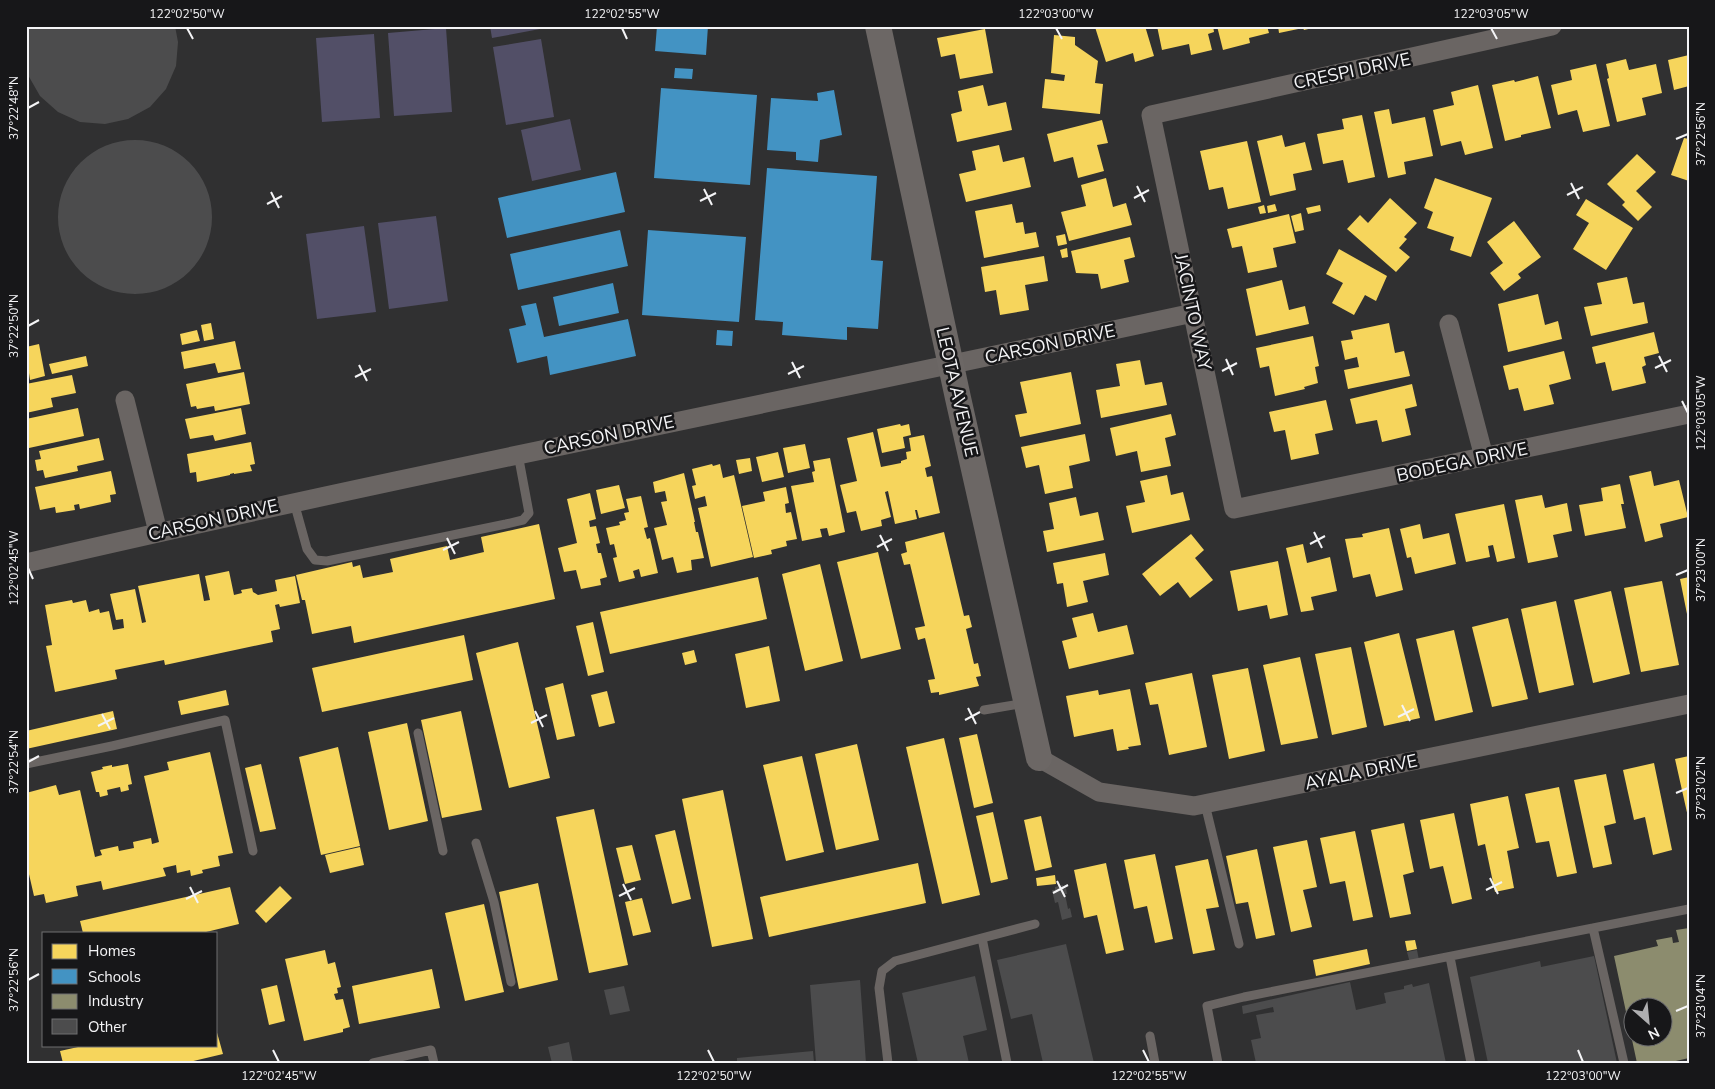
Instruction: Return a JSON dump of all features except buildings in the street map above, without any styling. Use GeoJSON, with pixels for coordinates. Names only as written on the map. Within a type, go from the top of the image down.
{"type":"FeatureCollection","features":[{"type":"Feature","properties":{"kind":"street","name":"LEOTA AVENUE"},"geometry":{"type":"LineString","coordinates":[[878,26],[951,366],[1028,702],[1039,758]]}},
{"type":"Feature","properties":{"kind":"street","name":"CRESPI DRIVE"},"geometry":{"type":"LineString","coordinates":[[1151,115],[1552,26]]}},
{"type":"Feature","properties":{"kind":"street","name":"JACINTO WAY"},"geometry":{"type":"LineString","coordinates":[[1151,115],[1234,509]]}},
{"type":"Feature","properties":{"kind":"street","name":"CARSON DRIVE"},"geometry":{"type":"LineString","coordinates":[[26,562],[518,454],[951,366],[1193,313]]}},
{"type":"Feature","properties":{"kind":"street"},"geometry":{"type":"LineString","coordinates":[[1450,324],[1484,457]]}},
{"type":"Feature","properties":{"kind":"street"},"geometry":{"type":"LineString","coordinates":[[125,400],[158,532]]}},
{"type":"Feature","properties":{"kind":"street","name":"BODEGA DRIVE"},"geometry":{"type":"LineString","coordinates":[[1234,509],[1689,414]]}},
{"type":"Feature","properties":{"kind":"street","name":"AYALA DRIVE"},"geometry":{"type":"LineString","coordinates":[[1039,758],[1099,792],[1194,806],[1689,704]]}},
{"type":"Feature","properties":{"kind":"lane"},"geometry":{"type":"LineString","coordinates":[[294,502],[306,549],[314,560],[327,561],[506,524],[523,520],[529,513],[518,454]]}},
{"type":"Feature","properties":{"kind":"lane"},"geometry":{"type":"LineString","coordinates":[[984,710],[1028,702]]}},
{"type":"Feature","properties":{"kind":"lane"},"geometry":{"type":"LineString","coordinates":[[26,764],[225,720],[253,851]]}},
{"type":"Feature","properties":{"kind":"lane"},"geometry":{"type":"LineString","coordinates":[[418,733],[443,851]]}},
{"type":"Feature","properties":{"kind":"lane"},"geometry":{"type":"LineString","coordinates":[[1205,804],[1239,944]]}},
{"type":"Feature","properties":{"kind":"lane"},"geometry":{"type":"LineString","coordinates":[[476,843],[494,902],[511,982]]}},
{"type":"Feature","properties":{"kind":"lane"},"geometry":{"type":"LineString","coordinates":[[1218,1063],[1207,1006],[1244,997],[1689,909]]}},
{"type":"Feature","properties":{"kind":"lane"},"geometry":{"type":"LineString","coordinates":[[888,1063],[879,988],[882,971],[894,961],[1035,924]]}},
{"type":"Feature","properties":{"kind":"lane"},"geometry":{"type":"LineString","coordinates":[[1593,928],[1624,1063]]}},
{"type":"Feature","properties":{"kind":"lane"},"geometry":{"type":"LineString","coordinates":[[982,938],[1007,1063]]}},
{"type":"Feature","properties":{"kind":"lane"},"geometry":{"type":"LineString","coordinates":[[1450,956],[1471,1063]]}},
{"type":"Feature","properties":{"kind":"lane"},"geometry":{"type":"LineString","coordinates":[[1150,1036],[1155,1063]]}},
{"type":"Feature","properties":{"kind":"lane"},"geometry":{"type":"LineString","coordinates":[[373,1063],[431,1050],[434,1063]]}},
{"type":"Feature","properties":{"kind":"shaded area"},"geometry":{"type":"Polygon","coordinates":[[[490,26],[540,26],[540,29],[492,38],[490,26]]]}},
{"type":"Feature","properties":{"kind":"shaded area"},"geometry":{"type":"Polygon","coordinates":[[[446,28],[452,112],[394,116],[388,33],[446,28]]]}},
{"type":"Feature","properties":{"kind":"shaded area"},"geometry":{"type":"Polygon","coordinates":[[[374,34],[380,118],[322,122],[316,38],[374,34]]]}},
{"type":"Feature","properties":{"kind":"shaded area"},"geometry":{"type":"Polygon","coordinates":[[[541,39],[554,117],[506,125],[493,47],[541,39]]]}},
{"type":"Feature","properties":{"kind":"shaded area"},"geometry":{"type":"Polygon","coordinates":[[[570,119],[581,170],[532,181],[521,130],[570,119]]]}},
{"type":"Feature","properties":{"kind":"shaded area"},"geometry":{"type":"Polygon","coordinates":[[[436,216],[448,301],[389,309],[378,223],[436,216]]]}},
{"type":"Feature","properties":{"kind":"shaded area"},"geometry":{"type":"Polygon","coordinates":[[[364,226],[376,312],[317,319],[306,234],[364,226]]]}}]}
